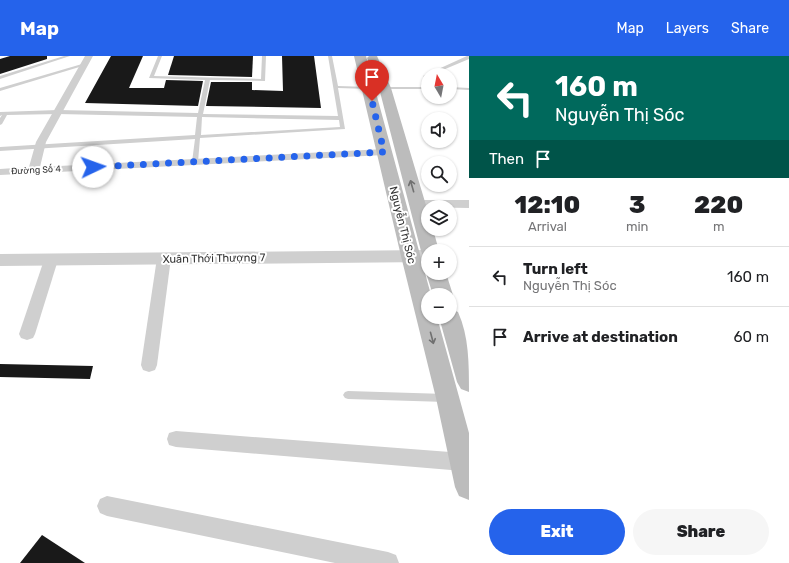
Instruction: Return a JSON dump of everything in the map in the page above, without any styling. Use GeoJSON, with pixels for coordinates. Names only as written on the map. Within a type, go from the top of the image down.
{"type":"FeatureCollection","features":[{"type":"Feature","properties":{"kind":"main road","name":"Nguyễn Thị Sóc"},"geometry":{"type":"LineString","coordinates":[[360,56],[377,88],[417,204],[428,244]]}},
{"type":"Feature","properties":{"kind":"main road","name":"Nguyễn Thị Sóc"},"geometry":{"type":"LineString","coordinates":[[373,56],[384,152],[419,256],[448,398],[469,487]]}},
{"type":"Feature","properties":{"kind":"main road"},"geometry":{"type":"LineString","coordinates":[[452,324],[468,378]]}},
{"type":"Feature","properties":{"kind":"street"},"geometry":{"type":"LineString","coordinates":[[34,170],[40,146],[87,60]]}},
{"type":"Feature","properties":{"kind":"street","name":"Đường Số 4"},"geometry":{"type":"LineString","coordinates":[[0,172],[384,152]]}},
{"type":"Feature","properties":{"kind":"street"},"geometry":{"type":"LineString","coordinates":[[417,204],[469,204]]}},
{"type":"Feature","properties":{"kind":"street","name":"Xuân Thới Thượng 7"},"geometry":{"type":"LineString","coordinates":[[0,260],[419,256]]}},
{"type":"Feature","properties":{"kind":"street"},"geometry":{"type":"LineString","coordinates":[[149,365],[164,258]]}},
{"type":"Feature","properties":{"kind":"street"},"geometry":{"type":"LineString","coordinates":[[27,334],[51,260]]}},
{"type":"Feature","properties":{"kind":"street"},"geometry":{"type":"LineString","coordinates":[[176,439],[463,462]]}},
{"type":"Feature","properties":{"kind":"street"},"geometry":{"type":"LineString","coordinates":[[106,506],[388,563]]}},
{"type":"Feature","properties":{"kind":"lane"},"geometry":{"type":"LineString","coordinates":[[0,78],[68,56]]}},
{"type":"Feature","properties":{"kind":"lane"},"geometry":{"type":"LineString","coordinates":[[160,56],[151,77],[263,80],[264,56]]}},
{"type":"Feature","properties":{"kind":"lane"},"geometry":{"type":"LineString","coordinates":[[0,149],[343,128],[330,56]]}},
{"type":"Feature","properties":{"kind":"lane"},"geometry":{"type":"LineString","coordinates":[[444,68],[469,57]]}},
{"type":"Feature","properties":{"kind":"lane"},"geometry":{"type":"LineString","coordinates":[[0,90],[87,60]]}},
{"type":"Feature","properties":{"kind":"lane"},"geometry":{"type":"LineString","coordinates":[[195,162],[200,115],[208,78]]}},
{"type":"Feature","properties":{"kind":"lane"},"geometry":{"type":"LineString","coordinates":[[336,87],[421,88]]}},
{"type":"Feature","properties":{"kind":"lane"},"geometry":{"type":"LineString","coordinates":[[457,88],[469,89]]}},
{"type":"Feature","properties":{"kind":"lane"},"geometry":{"type":"LineString","coordinates":[[0,123],[2,114],[58,112],[341,118]]}},
{"type":"Feature","properties":{"kind":"lane"},"geometry":{"type":"LineString","coordinates":[[348,395],[448,398]]}},
{"type":"Feature","properties":{"kind":"building"},"geometry":{"type":"Polygon","coordinates":[[[10,56],[47,56],[47,59],[0,74],[0,59],[10,56]]]}},
{"type":"Feature","properties":{"kind":"building"},"geometry":{"type":"Polygon","coordinates":[[[111,56],[143,56],[129,88],[164,88],[166,80],[203,81],[198,106],[85,103],[111,56]]]}},
{"type":"Feature","properties":{"kind":"building"},"geometry":{"type":"Polygon","coordinates":[[[174,56],[253,56],[252,77],[168,75],[174,56]]]}},
{"type":"Feature","properties":{"kind":"building"},"geometry":{"type":"Polygon","coordinates":[[[282,56],[314,56],[321,108],[206,106],[211,82],[252,82],[252,90],[283,91],[282,56]]]}},
{"type":"Feature","properties":{"kind":"building"},"geometry":{"type":"Polygon","coordinates":[[[0,364],[93,366],[90,379],[0,377],[0,364]]]}},
{"type":"Feature","properties":{"kind":"building"},"geometry":{"type":"Polygon","coordinates":[[[42,535],[85,563],[20,563],[42,535]]]}},
{"type":"Feature","properties":{"kind":"route"},"geometry":{"type":"LineString","coordinates":[[93,167],[384,152],[372,101]]}}]}
